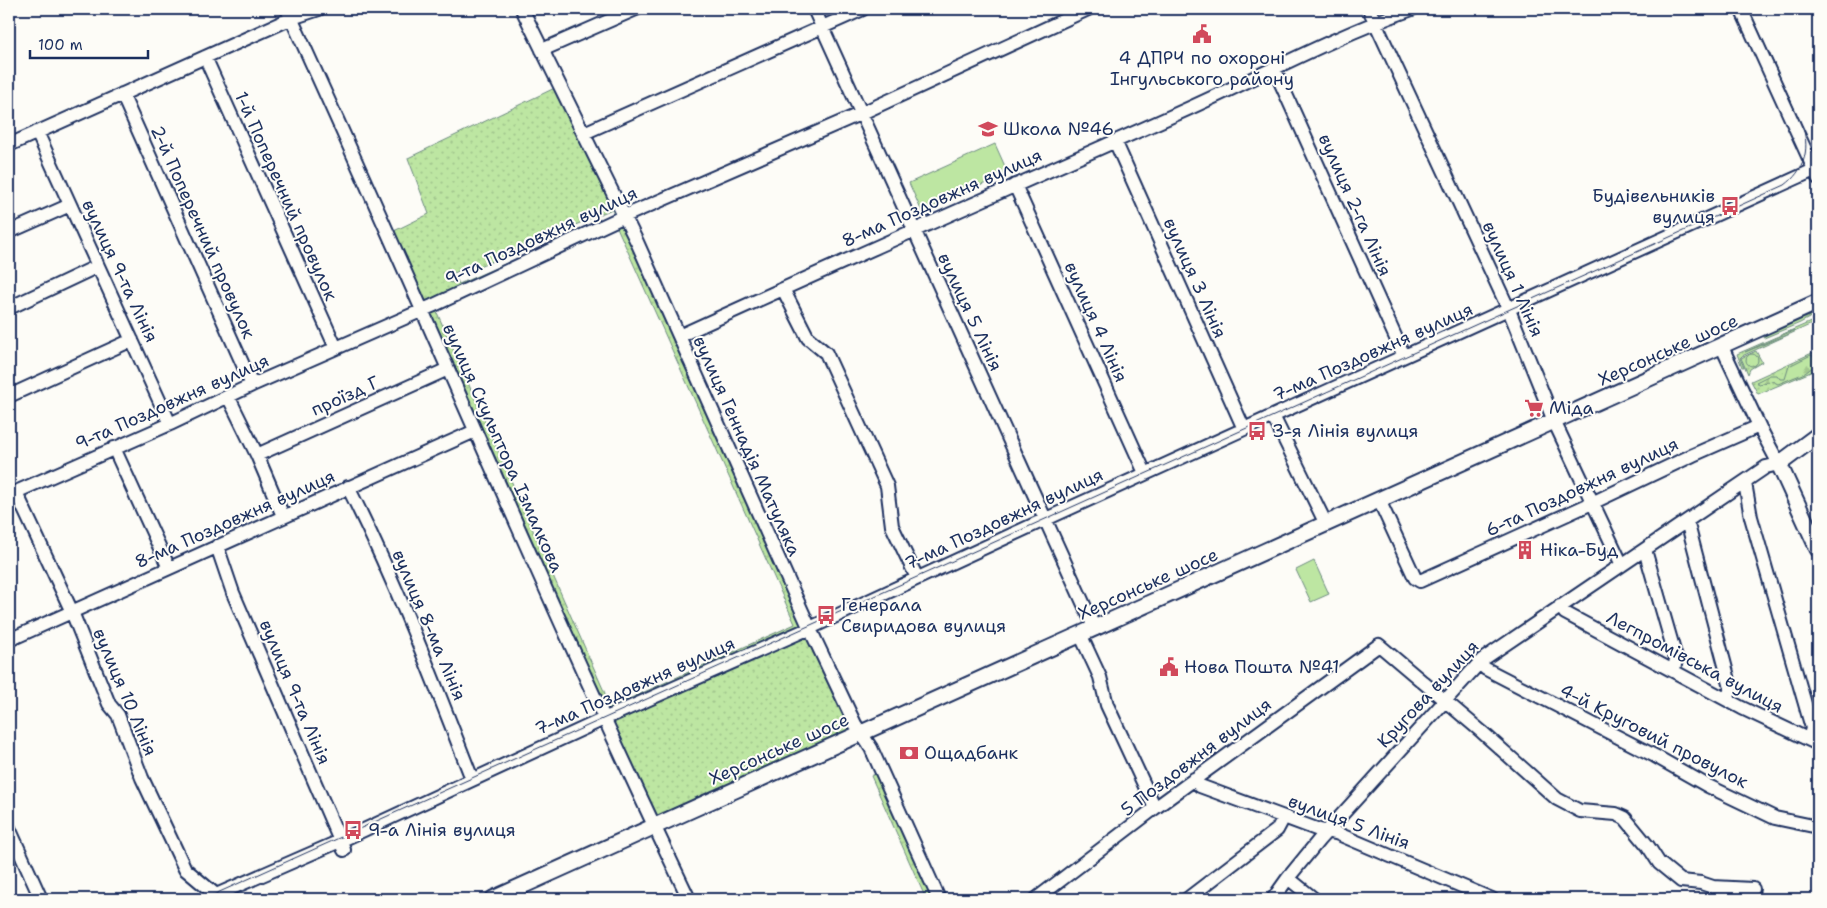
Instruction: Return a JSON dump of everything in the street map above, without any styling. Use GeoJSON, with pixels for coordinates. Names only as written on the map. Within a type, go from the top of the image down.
{"type":"FeatureCollection","features":[{"type":"Feature","properties":{"kind":"main road","name":"Херсонське шосе"},"geometry":{"type":"LineString","coordinates":[[493,899],[1081,636],[1818,302]]}},
{"type":"Feature","properties":{"kind":"main road","name":"Кругова вулиця"},"geometry":{"type":"LineString","coordinates":[[1779,464],[1818,435]]}},
{"type":"Feature","properties":{"kind":"main road"},"geometry":{"type":"LineString","coordinates":[[1779,464],[1818,549]]}},
{"type":"Feature","properties":{"kind":"street"},"geometry":{"type":"LineString","coordinates":[[9,145],[205,57],[290,13],[319,9]]}},
{"type":"Feature","properties":{"kind":"street","name":"вулиця Геннадія Матуляка"},"geometry":{"type":"LineString","coordinates":[[522,9],[624,217],[810,628],[855,724],[871,748],[939,899]]}},
{"type":"Feature","properties":{"kind":"street"},"geometry":{"type":"LineString","coordinates":[[542,50],[636,9]]}},
{"type":"Feature","properties":{"kind":"street","name":"вулиця 5 Лінія"},"geometry":{"type":"LineString","coordinates":[[814,9],[1095,629]]}},
{"type":"Feature","properties":{"kind":"street"},"geometry":{"type":"LineString","coordinates":[[584,133],[863,9]]}},
{"type":"Feature","properties":{"kind":"street","name":"9-та Поздовжня вулиця"},"geometry":{"type":"LineString","coordinates":[[12,494],[441,302],[624,217],[862,113],[1088,9]]}},
{"type":"Feature","properties":{"kind":"street","name":"вулиця 1 Лінія"},"geometry":{"type":"LineString","coordinates":[[1369,9],[1509,310],[1554,421],[1622,566]]}},
{"type":"Feature","properties":{"kind":"street","name":"8-ма Поздовжня вулиця"},"geometry":{"type":"LineString","coordinates":[[679,336],[783,288],[1175,115],[1375,22],[1412,9]]}},
{"type":"Feature","properties":{"kind":"street"},"geometry":{"type":"LineString","coordinates":[[1741,9],[1816,174]]}},
{"type":"Feature","properties":{"kind":"street","name":"вулиця Скульптора Ізмалкова"},"geometry":{"type":"LineString","coordinates":[[290,13],[475,431],[689,899]]}},
{"type":"Feature","properties":{"kind":"street","name":"1-й Поперечний провулок"},"geometry":{"type":"LineString","coordinates":[[205,57],[336,348]]}},
{"type":"Feature","properties":{"kind":"street","name":"вулиця 2-га Лінія"},"geometry":{"type":"LineString","coordinates":[[1274,68],[1404,356]]}},
{"type":"Feature","properties":{"kind":"street","name":"2-й Поперечний провулок"},"geometry":{"type":"LineString","coordinates":[[122,94],[252,385]]}},
{"type":"Feature","properties":{"kind":"street","name":"вулиця 9-та Лінія"},"geometry":{"type":"LineString","coordinates":[[37,132],[170,424]]}},
{"type":"Feature","properties":{"kind":"street","name":"вулиця 3 Лінія"},"geometry":{"type":"LineString","coordinates":[[1115,141],[1244,429]]}},
{"type":"Feature","properties":{"kind":"street","name":"7-ма Поздовжня вулиця"},"geometry":{"type":"LineString","coordinates":[[212,897],[342,846],[472,780],[606,718],[810,628],[1404,356],[1816,174]]}},
{"type":"Feature","properties":{"kind":"street","name":"вулиця 4 Лінія"},"geometry":{"type":"LineString","coordinates":[[1015,185],[1145,474]]}},
{"type":"Feature","properties":{"kind":"street"},"geometry":{"type":"LineString","coordinates":[[9,232],[70,205]]}},
{"type":"Feature","properties":{"kind":"street"},"geometry":{"type":"LineString","coordinates":[[9,308],[98,266]]}},
{"type":"Feature","properties":{"kind":"street"},"geometry":{"type":"LineString","coordinates":[[783,288],[808,338],[826,353],[871,450],[887,486],[892,526],[917,578]]}},
{"type":"Feature","properties":{"kind":"street"},"geometry":{"type":"LineString","coordinates":[[9,396],[132,340]]}},
{"type":"Feature","properties":{"kind":"street"},"geometry":{"type":"LineString","coordinates":[[1722,346],[1779,464]]}},
{"type":"Feature","properties":{"kind":"street","name":"проїзд Г"},"geometry":{"type":"LineString","coordinates":[[257,455],[448,369]]}},
{"type":"Feature","properties":{"kind":"street"},"geometry":{"type":"LineString","coordinates":[[228,396],[257,455],[283,516]]}},
{"type":"Feature","properties":{"kind":"street"},"geometry":{"type":"LineString","coordinates":[[1273,416],[1326,524]]}},
{"type":"Feature","properties":{"kind":"street","name":"6-та Поздовжня вулиця"},"geometry":{"type":"LineString","coordinates":[[1379,500],[1415,578],[1420,581],[1759,426]]}},
{"type":"Feature","properties":{"kind":"street","name":"8-ма Поздовжня вулиця"},"geometry":{"type":"LineString","coordinates":[[9,640],[475,431]]}},
{"type":"Feature","properties":{"kind":"street"},"geometry":{"type":"LineString","coordinates":[[114,448],[169,568]]}},
{"type":"Feature","properties":{"kind":"street","name":"Кругова вулиця"},"geometry":{"type":"LineString","coordinates":[[1273,899],[1327,831],[1479,663],[1494,650],[1622,566],[1766,467],[1779,464]]}},
{"type":"Feature","properties":{"kind":"street"},"geometry":{"type":"LineString","coordinates":[[1745,483],[1752,517],[1812,728],[1814,742]]}},
{"type":"Feature","properties":{"kind":"street","name":"вулиця 8-ма Лінія"},"geometry":{"type":"LineString","coordinates":[[348,487],[371,532],[424,654],[472,780]]}},
{"type":"Feature","properties":{"kind":"street","name":"вулиця 10 Лінія"},"geometry":{"type":"LineString","coordinates":[[12,494],[72,612],[109,704],[118,715],[142,778],[185,868],[212,897]]}},
{"type":"Feature","properties":{"kind":"street"},"geometry":{"type":"LineString","coordinates":[[1687,521],[1731,688],[1727,700]]}},
{"type":"Feature","properties":{"kind":"street","name":"вулиця 9-та Лінія"},"geometry":{"type":"LineString","coordinates":[[217,546],[233,593],[342,846]]}},
{"type":"Feature","properties":{"kind":"street"},"geometry":{"type":"LineString","coordinates":[[1645,550],[1676,658],[1672,670]]}},
{"type":"Feature","properties":{"kind":"street","name":"Легпромівська вулиця"},"geometry":{"type":"LineString","coordinates":[[1560,606],[1565,613],[1727,700],[1814,742]]}},
{"type":"Feature","properties":{"kind":"street"},"geometry":{"type":"LineString","coordinates":[[1081,636],[1100,677],[1107,705],[1155,808]]}},
{"type":"Feature","properties":{"kind":"street","name":"5 Поздовжня вулиця"},"geometry":{"type":"LineString","coordinates":[[1036,899],[1194,779],[1379,645],[1444,701]]}},
{"type":"Feature","properties":{"kind":"street","name":"4-й Круговий провулок"},"geometry":{"type":"LineString","coordinates":[[1479,663],[1486,669],[1655,756],[1708,786],[1775,818],[1818,827]]}},
{"type":"Feature","properties":{"kind":"street"},"geometry":{"type":"LineString","coordinates":[[1444,701],[1557,798],[1580,811],[1616,814],[1625,818],[1659,863],[1681,881],[1701,883],[1713,887],[1753,888]]}},
{"type":"Feature","properties":{"kind":"street","name":"вулиця 5 Лінія"},"geometry":{"type":"LineString","coordinates":[[1194,779],[1200,786],[1319,830],[1336,833],[1492,899]]}},
{"type":"Feature","properties":{"kind":"street"},"geometry":{"type":"LineString","coordinates":[[1187,899],[1277,830],[1284,817]]}},
{"type":"Feature","properties":{"kind":"street"},"geometry":{"type":"LineString","coordinates":[[9,828],[41,899]]}},
{"type":"Feature","properties":{"kind":"street"},"geometry":{"type":"LineString","coordinates":[[1288,878],[1314,899]]}},
{"type":"Feature","properties":{"kind":"green space"},"geometry":{"type":"Polygon","coordinates":[[[559,86],[618,215],[424,303],[392,232],[429,214],[408,158],[559,86]],[[612,209],[470,271],[468,267],[447,276],[450,283],[457,280],[459,284],[614,216],[612,209]]]}},
{"type":"Feature","properties":{"kind":"green space"},"geometry":{"type":"Polygon","coordinates":[[[995,144],[1008,173],[922,212],[909,183],[995,144]]]}},
{"type":"Feature","properties":{"kind":"green space"},"geometry":{"type":"Polygon","coordinates":[[[621,222],[853,729],[658,818],[655,817],[429,313],[435,308],[611,707],[795,624],[616,225],[621,222]]]}},
{"type":"Feature","properties":{"kind":"green space"},"geometry":{"type":"Polygon","coordinates":[[[1818,310],[1818,313],[1800,323],[1764,338],[1765,335],[1818,310]]]}},
{"type":"Feature","properties":{"kind":"green space"},"geometry":{"type":"Polygon","coordinates":[[[1813,321],[1814,323],[1742,356],[1740,358],[1744,367],[1742,367],[1737,354],[1813,321]]]}},
{"type":"Feature","properties":{"kind":"green space"},"geometry":{"type":"Polygon","coordinates":[[[1794,330],[1787,335],[1745,352],[1794,330]]]}},
{"type":"Feature","properties":{"kind":"green space"},"geometry":{"type":"Polygon","coordinates":[[[1756,351],[1762,362],[1750,369],[1748,374],[1741,358],[1756,351]]]}},
{"type":"Feature","properties":{"kind":"green space"},"geometry":{"type":"Polygon","coordinates":[[[1812,353],[1815,356],[1818,369],[1758,394],[1751,381],[1812,353]]]}},
{"type":"Feature","properties":{"kind":"green space"},"geometry":{"type":"Polygon","coordinates":[[[1750,354],[1754,354],[1758,360],[1754,366],[1750,366],[1746,362],[1746,358],[1750,354]]]}},
{"type":"Feature","properties":{"kind":"green space"},"geometry":{"type":"Polygon","coordinates":[[[1811,355],[1817,364],[1805,373],[1778,384],[1772,381],[1759,384],[1756,382],[1770,375],[1777,375],[1780,379],[1785,379],[1789,366],[1811,355]]]}},
{"type":"Feature","properties":{"kind":"green space"},"geometry":{"type":"Polygon","coordinates":[[[1314,561],[1329,594],[1311,602],[1296,570],[1314,561]]]}},
{"type":"Feature","properties":{"kind":"green space"},"geometry":{"type":"Polygon","coordinates":[[[877,773],[936,899],[926,899],[871,776],[877,773]]]}},
{"type":"Feature","properties":{"kind":"tram line"},"geometry":{"type":"LineString","coordinates":[[204,899],[1785,185],[1797,173],[1804,160],[1805,136],[1749,9]]}},
{"type":"Feature","properties":{"kind":"place","name":"4 ДПРЧ по охороні Інгульського району"},"geometry":{"type":"Point","coordinates":[1202,34]}},
{"type":"Feature","properties":{"kind":"place","name":"Школа №46"},"geometry":{"type":"Point","coordinates":[988,129]}},
{"type":"Feature","properties":{"kind":"place","name":"Будівельників вулиця"},"geometry":{"type":"Point","coordinates":[1730,206]}},
{"type":"Feature","properties":{"kind":"place","name":"Міда"},"geometry":{"type":"Point","coordinates":[1534,408]}},
{"type":"Feature","properties":{"kind":"place","name":"3-я Лінія вулиця"},"geometry":{"type":"Point","coordinates":[1257,431]}},
{"type":"Feature","properties":{"kind":"place","name":"Ніка-Буд"},"geometry":{"type":"Point","coordinates":[1525,550]}},
{"type":"Feature","properties":{"kind":"place","name":"Генерала Свиридова вулиця"},"geometry":{"type":"Point","coordinates":[826,615]}},
{"type":"Feature","properties":{"kind":"place","name":"Нова Пошта №41"},"geometry":{"type":"Point","coordinates":[1169,667]}},
{"type":"Feature","properties":{"kind":"place","name":"Ощадбанк"},"geometry":{"type":"Point","coordinates":[909,753]}},
{"type":"Feature","properties":{"kind":"place","name":"9-а Лінія вулиця"},"geometry":{"type":"Point","coordinates":[353,830]}}]}
